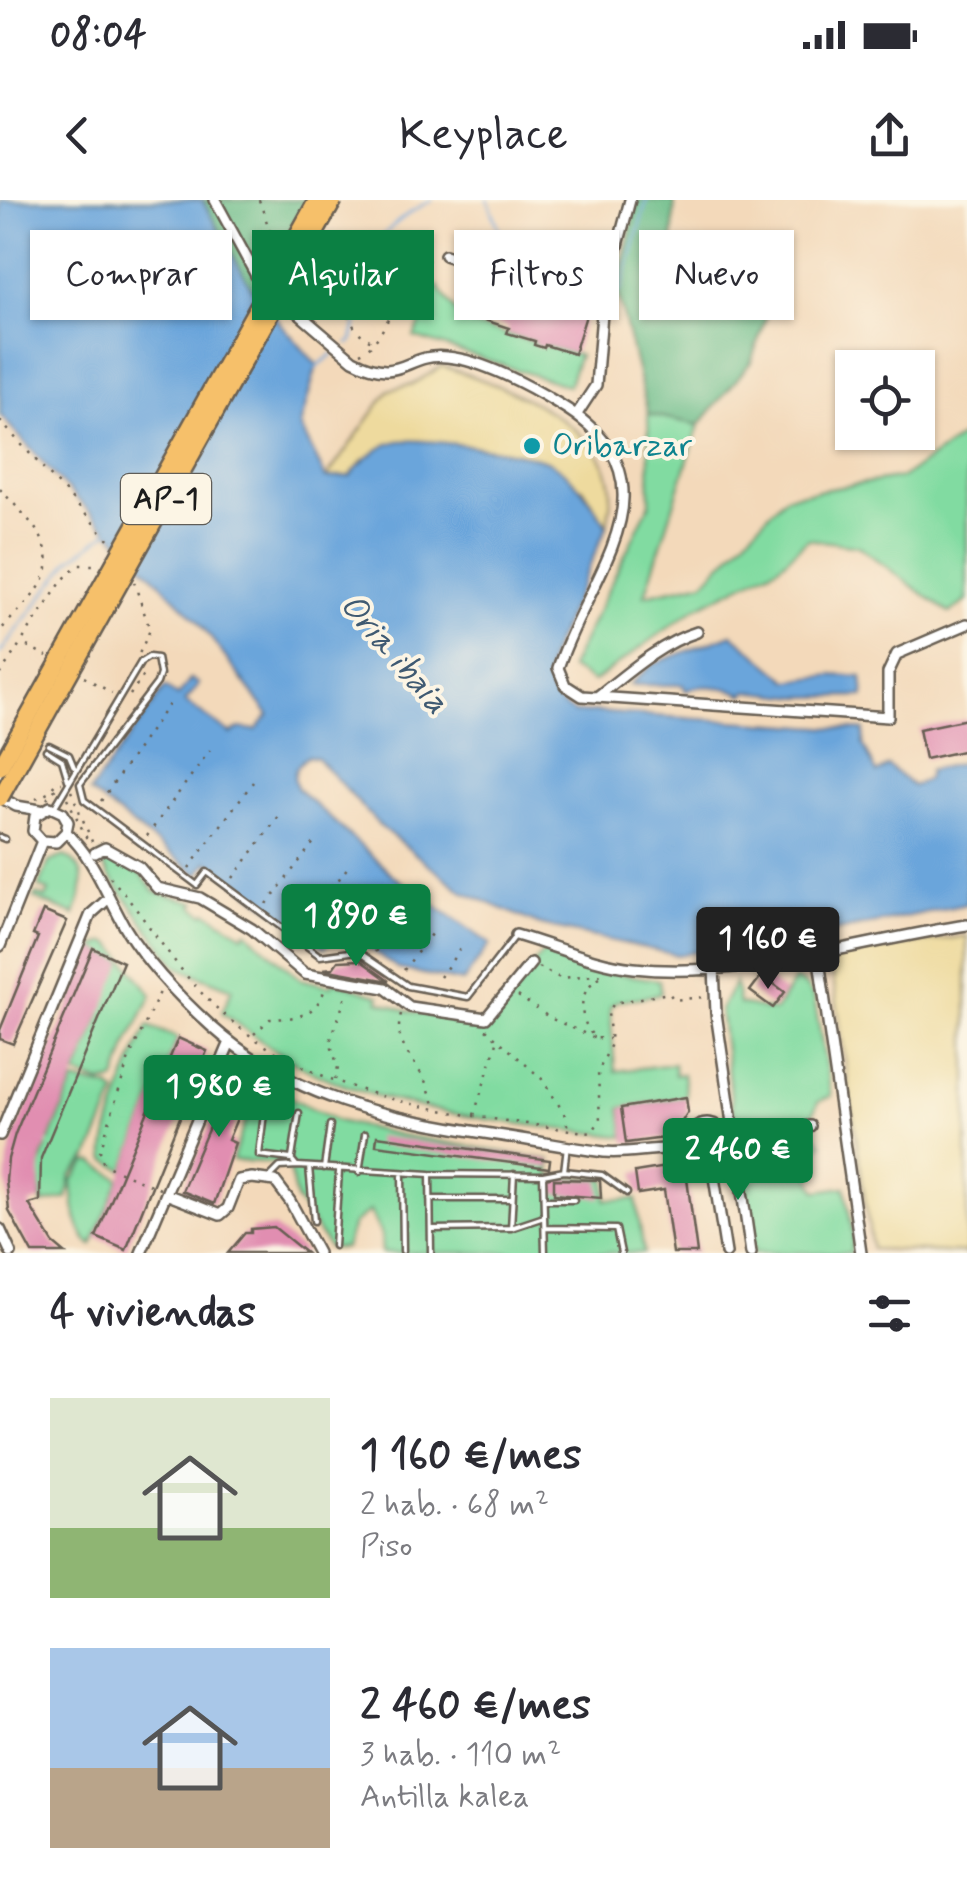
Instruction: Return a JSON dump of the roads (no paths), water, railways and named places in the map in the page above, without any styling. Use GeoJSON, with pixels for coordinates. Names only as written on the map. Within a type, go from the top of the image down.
{"type":"FeatureCollection","features":[{"type":"Feature","properties":{"kind":"highway","name":"AP-1"},"geometry":{"type":"LineString","coordinates":[[0,767],[317,200]]}},
{"type":"Feature","properties":{"kind":"highway","name":"AP-1"},"geometry":{"type":"LineString","coordinates":[[0,798],[334,200]]}},
{"type":"Feature","properties":{"kind":"street"},"geometry":{"type":"LineString","coordinates":[[215,200],[258,279],[349,356],[370,369],[389,372],[420,360],[447,356],[536,390],[577,414],[604,439],[625,495],[621,529],[566,643],[558,668],[564,685],[582,696],[888,717],[888,672],[897,654],[967,624]]}},
{"type":"Feature","properties":{"kind":"street"},"geometry":{"type":"LineString","coordinates":[[619,241],[630,200]]}},
{"type":"Feature","properties":{"kind":"street"},"geometry":{"type":"LineString","coordinates":[[445,255],[454,258]]}},
{"type":"Feature","properties":{"kind":"street"},"geometry":{"type":"LineString","coordinates":[[577,414],[596,385],[601,320]]}},
{"type":"Feature","properties":{"kind":"street"},"geometry":{"type":"LineString","coordinates":[[595,699],[651,656],[683,636],[698,632]]}},
{"type":"Feature","properties":{"kind":"street"},"geometry":{"type":"LineString","coordinates":[[0,798],[16,806],[32,824]]}},
{"type":"Feature","properties":{"kind":"street"},"geometry":{"type":"LineString","coordinates":[[16,806],[36,807],[54,808],[66,818],[64,836],[56,842],[42,841],[33,831],[36,807]]}},
{"type":"Feature","properties":{"kind":"street"},"geometry":{"type":"LineString","coordinates":[[64,836],[90,856],[127,930],[165,980],[230,1042],[288,1078],[359,1108],[411,1122],[567,1146],[629,1153],[666,1148],[711,1158],[730,1139],[810,1126]]}},
{"type":"Feature","properties":{"kind":"street"},"geometry":{"type":"LineString","coordinates":[[0,946],[42,841]]}},
{"type":"Feature","properties":{"kind":"street"},"geometry":{"type":"LineString","coordinates":[[94,854],[105,848],[139,867],[156,888],[200,898],[252,929],[306,974],[385,988],[410,1007],[486,1018],[530,963]]}},
{"type":"Feature","properties":{"kind":"street"},"geometry":{"type":"LineString","coordinates":[[0,1134],[92,914],[109,898]]}},
{"type":"Feature","properties":{"kind":"street"},"geometry":{"type":"LineString","coordinates":[[516,935],[632,968],[681,970],[818,952],[967,924]]}},
{"type":"Feature","properties":{"kind":"street"},"geometry":{"type":"LineString","coordinates":[[818,952],[861,1253]]}},
{"type":"Feature","properties":{"kind":"street"},"geometry":{"type":"LineString","coordinates":[[714,967],[730,1139],[751,1253]]}},
{"type":"Feature","properties":{"kind":"street"},"geometry":{"type":"LineString","coordinates":[[141,1253],[230,1042]]}},
{"type":"Feature","properties":{"kind":"street"},"geometry":{"type":"LineString","coordinates":[[666,1148],[699,1125],[711,1123],[730,1139]]}},
{"type":"Feature","properties":{"kind":"street"},"geometry":{"type":"LineString","coordinates":[[691,1134],[694,1153]]}},
{"type":"Feature","properties":{"kind":"street"},"geometry":{"type":"LineString","coordinates":[[711,1158],[726,1253]]}},
{"type":"Feature","properties":{"kind":"street"},"geometry":{"type":"LineString","coordinates":[[166,1194],[220,1214],[228,1208],[240,1180],[275,1181],[284,1190],[318,1253]]}},
{"type":"Feature","properties":{"kind":"street"},"geometry":{"type":"LineString","coordinates":[[0,1230],[11,1253]]}},
{"type":"Feature","properties":{"kind":"lane"},"geometry":{"type":"LineString","coordinates":[[54,808],[141,662],[148,656],[157,658],[157,683],[80,784],[84,800],[197,885],[207,872],[320,956],[357,951],[408,986],[468,997],[516,935]]}},
{"type":"Feature","properties":{"kind":"lane"},"geometry":{"type":"LineString","coordinates":[[68,780],[62,760],[48,748],[69,756],[75,769]]}},
{"type":"Feature","properties":{"kind":"lane"},"geometry":{"type":"LineString","coordinates":[[265,1106],[259,1155],[291,1159],[298,1166]]}},
{"type":"Feature","properties":{"kind":"lane"},"geometry":{"type":"LineString","coordinates":[[291,1159],[299,1113]]}},
{"type":"Feature","properties":{"kind":"lane"},"geometry":{"type":"LineString","coordinates":[[324,1168],[330,1125]]}},
{"type":"Feature","properties":{"kind":"lane"},"geometry":{"type":"LineString","coordinates":[[359,1172],[364,1134]]}},
{"type":"Feature","properties":{"kind":"lane"},"geometry":{"type":"LineString","coordinates":[[564,1172],[567,1146]]}},
{"type":"Feature","properties":{"kind":"lane"},"geometry":{"type":"LineString","coordinates":[[266,1180],[280,1168],[298,1166],[402,1174],[564,1172],[602,1174],[626,1193]]}},
{"type":"Feature","properties":{"kind":"lane"},"geometry":{"type":"LineString","coordinates":[[309,1167],[314,1221]]}},
{"type":"Feature","properties":{"kind":"lane"},"geometry":{"type":"LineString","coordinates":[[334,1246],[339,1171]]}},
{"type":"Feature","properties":{"kind":"lane"},"geometry":{"type":"LineString","coordinates":[[402,1174],[403,1251]]}},
{"type":"Feature","properties":{"kind":"lane"},"geometry":{"type":"LineString","coordinates":[[430,1174],[431,1253]]}},
{"type":"Feature","properties":{"kind":"lane"},"geometry":{"type":"LineString","coordinates":[[510,1228],[514,1174]]}},
{"type":"Feature","properties":{"kind":"lane"},"geometry":{"type":"LineString","coordinates":[[544,1175],[545,1253]]}},
{"type":"Feature","properties":{"kind":"lane"},"geometry":{"type":"LineString","coordinates":[[430,1199],[512,1199]]}},
{"type":"Feature","properties":{"kind":"lane"},"geometry":{"type":"LineString","coordinates":[[544,1200],[574,1200]]}},
{"type":"Feature","properties":{"kind":"lane"},"geometry":{"type":"LineString","coordinates":[[431,1229],[510,1228],[544,1217]]}},
{"type":"Feature","properties":{"kind":"lane"},"geometry":{"type":"LineString","coordinates":[[545,1228],[616,1229],[621,1253]]}},
{"type":"Feature","properties":{"kind":"water","name":"Oria ibaia"},"geometry":{"type":"Polygon","coordinates":[[[0,200],[202,200],[219,230],[30,230],[30,320],[232,320],[232,254],[252,289],[252,320],[278,320],[317,365],[300,426],[326,478],[350,476],[372,454],[392,443],[430,442],[540,459],[568,476],[589,499],[607,526],[550,656],[547,672],[552,693],[561,704],[574,713],[864,730],[863,744],[877,773],[888,766],[913,786],[927,779],[929,770],[967,762],[967,904],[828,933],[677,955],[540,925],[463,892],[380,826],[317,758],[308,756],[296,771],[298,789],[395,877],[490,944],[463,982],[399,969],[340,928],[325,948],[208,862],[198,875],[90,792],[165,687],[178,696],[191,679],[199,684],[185,702],[231,734],[239,728],[256,730],[269,715],[198,621],[66,488],[0,415],[0,200]]]}},
{"type":"Feature","properties":{"kind":"water"},"geometry":{"type":"Polygon","coordinates":[[[732,634],[789,681],[832,675],[862,677],[864,696],[799,697],[747,691],[744,695],[715,687],[686,691],[683,685],[629,685],[653,664],[732,634]]]}},
{"type":"Feature","properties":{"kind":"waterway"},"geometry":{"type":"LineString","coordinates":[[348,344],[359,312],[352,286],[368,257],[403,217],[432,200]]}},
{"type":"Feature","properties":{"kind":"waterway"},"geometry":{"type":"LineString","coordinates":[[488,200],[499,230]]}},
{"type":"Feature","properties":{"kind":"waterway"},"geometry":{"type":"LineString","coordinates":[[619,291],[647,200]]}},
{"type":"Feature","properties":{"kind":"waterway"},"geometry":{"type":"LineString","coordinates":[[315,368],[333,354]]}},
{"type":"Feature","properties":{"kind":"waterway"},"geometry":{"type":"LineString","coordinates":[[0,653],[70,560],[112,529]]}},
{"type":"Feature","properties":{"kind":"place","name":"Oribarzar"},"geometry":{"type":"Point","coordinates":[532,446]}}]}
